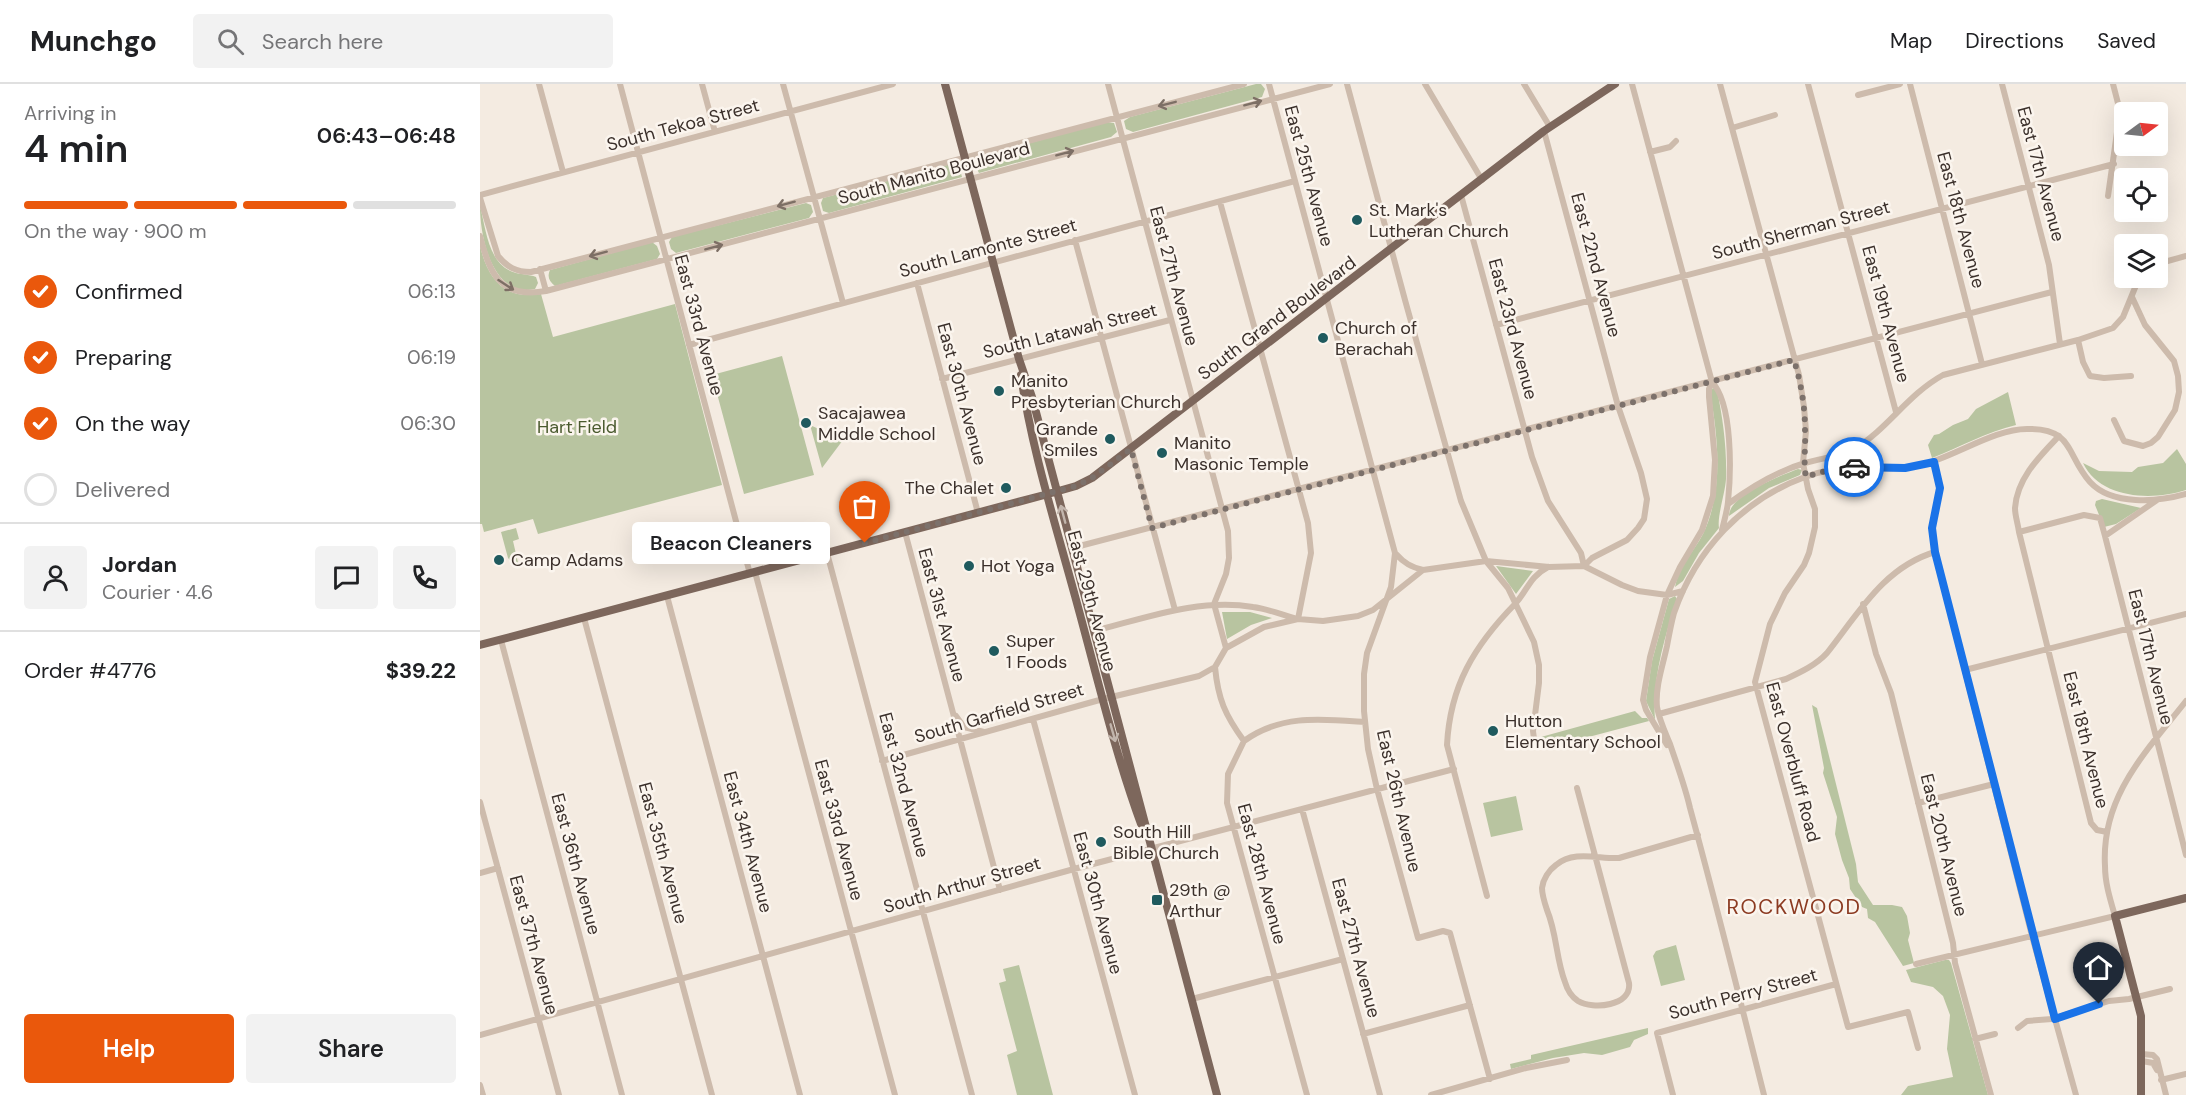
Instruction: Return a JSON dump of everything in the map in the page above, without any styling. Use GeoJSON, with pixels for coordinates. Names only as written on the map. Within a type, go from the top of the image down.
{"type":"FeatureCollection","features":[{"type":"Feature","properties":{"kind":"main road","name":"East 29th Avenue"},"geometry":{"type":"LineString","coordinates":[[945,84],[1113,698],[1140,799],[1150,848],[1217,1095]]}},
{"type":"Feature","properties":{"kind":"main road","name":"South Grand Boulevard"},"geometry":{"type":"LineString","coordinates":[[480,645],[1057,492],[1092,478],[1547,129],[1615,84]]}},
{"type":"Feature","properties":{"kind":"main road","name":"East 29th Avenue"},"geometry":{"type":"LineString","coordinates":[[1019,359],[1028,416],[1048,494],[1103,699],[1133,801],[1150,848]]}},
{"type":"Feature","properties":{"kind":"main road"},"geometry":{"type":"LineString","coordinates":[[2115,916],[2186,898]]}},
{"type":"Feature","properties":{"kind":"main road","name":"East 18th Avenue"},"geometry":{"type":"LineString","coordinates":[[2115,916],[2142,1024],[2141,1095]]}},
{"type":"Feature","properties":{"kind":"street"},"geometry":{"type":"LineString","coordinates":[[539,84],[563,172]]}},
{"type":"Feature","properties":{"kind":"street","name":"East 33rd Avenue"},"geometry":{"type":"LineString","coordinates":[[620,84],[688,345],[753,573],[895,1095]]}},
{"type":"Feature","properties":{"kind":"street"},"geometry":{"type":"LineString","coordinates":[[702,84],[715,132]]}},
{"type":"Feature","properties":{"kind":"street"},"geometry":{"type":"LineString","coordinates":[[783,84],[843,303]]}},
{"type":"Feature","properties":{"kind":"street","name":"South Tekoa Street"},"geometry":{"type":"LineString","coordinates":[[480,196],[790,111],[865,88],[894,84]]}},
{"type":"Feature","properties":{"kind":"street","name":"East 27th Avenue"},"geometry":{"type":"LineString","coordinates":[[1108,84],[1228,531],[1229,558],[1226,574],[1214,604]]}},
{"type":"Feature","properties":{"kind":"street","name":"South Manito Boulevard"},"geometry":{"type":"LineString","coordinates":[[480,196],[498,256],[516,271],[531,272],[1244,84]]}},
{"type":"Feature","properties":{"kind":"street","name":"East 25th Avenue"},"geometry":{"type":"LineString","coordinates":[[1269,84],[1395,553],[1391,587],[1386,601]]}},
{"type":"Feature","properties":{"kind":"street","name":"South Manito Boulevard"},"geometry":{"type":"LineString","coordinates":[[480,236],[489,266],[503,285],[524,293],[546,291],[1330,84]]}},
{"type":"Feature","properties":{"kind":"street"},"geometry":{"type":"LineString","coordinates":[[1347,84],[1461,501],[1486,561],[1508,588],[1534,642],[1539,665],[1534,739]]}},
{"type":"Feature","properties":{"kind":"street"},"geometry":{"type":"LineString","coordinates":[[1425,84],[1482,180]]}},
{"type":"Feature","properties":{"kind":"street","name":"East 22nd Avenue"},"geometry":{"type":"LineString","coordinates":[[1524,84],[1547,129],[1618,406],[1646,490],[1644,519],[1638,528],[1627,540],[1592,558],[1584,566]]}},
{"type":"Feature","properties":{"kind":"street"},"geometry":{"type":"LineString","coordinates":[[1632,84],[1712,382],[1718,388],[1725,411],[1729,457],[1728,504],[1722,530]]}},
{"type":"Feature","properties":{"kind":"street"},"geometry":{"type":"LineString","coordinates":[[1720,84],[1794,360],[1804,407],[1806,431],[1803,463],[1806,477]]}},
{"type":"Feature","properties":{"kind":"street","name":"East 19th Avenue"},"geometry":{"type":"LineString","coordinates":[[1808,84],[1896,412]]}},
{"type":"Feature","properties":{"kind":"street"},"geometry":{"type":"LineString","coordinates":[[1858,95],[1900,84]]}},
{"type":"Feature","properties":{"kind":"street","name":"East 18th Avenue"},"geometry":{"type":"LineString","coordinates":[[1910,84],[1982,364]]}},
{"type":"Feature","properties":{"kind":"street","name":"East 17th Avenue"},"geometry":{"type":"LineString","coordinates":[[2002,84],[2049,265],[2060,344]]}},
{"type":"Feature","properties":{"kind":"street"},"geometry":{"type":"LineString","coordinates":[[2108,196],[2120,111],[2114,84]]}},
{"type":"Feature","properties":{"kind":"street"},"geometry":{"type":"LineString","coordinates":[[1732,128],[1775,115]]}},
{"type":"Feature","properties":{"kind":"street"},"geometry":{"type":"LineString","coordinates":[[1650,152],[1670,147],[1676,141]]}},
{"type":"Feature","properties":{"kind":"street","name":"South Sherman Street"},"geometry":{"type":"LineString","coordinates":[[1496,325],[2114,164]]}},
{"type":"Feature","properties":{"kind":"street","name":"South Lamonte Street"},"geometry":{"type":"LineString","coordinates":[[688,345],[1295,181]]}},
{"type":"Feature","properties":{"kind":"street","name":"East 23rd Avenue"},"geometry":{"type":"LineString","coordinates":[[1461,195],[1524,430],[1548,501],[1581,554],[1584,566]]}},
{"type":"Feature","properties":{"kind":"street"},"geometry":{"type":"LineString","coordinates":[[1220,202],[1308,523],[1311,553],[1298,619]]}},
{"type":"Feature","properties":{"kind":"street"},"geometry":{"type":"LineString","coordinates":[[1075,240],[1175,610]]}},
{"type":"Feature","properties":{"kind":"street"},"geometry":{"type":"LineString","coordinates":[[2168,261],[2186,256]]}},
{"type":"Feature","properties":{"kind":"street"},"geometry":{"type":"LineString","coordinates":[[540,269],[546,291]]}},
{"type":"Feature","properties":{"kind":"street","name":"East 30th Avenue"},"geometry":{"type":"LineString","coordinates":[[917,283],[978,513]]}},
{"type":"Feature","properties":{"kind":"street"},"geometry":{"type":"LineString","coordinates":[[1728,504],[1767,479],[1803,463],[1853,449],[1875,434],[1924,385],[1942,375],[2078,340],[2113,328],[2123,317],[2135,288]]}},
{"type":"Feature","properties":{"kind":"street"},"geometry":{"type":"LineString","coordinates":[[1072,548],[2052,292]]}},
{"type":"Feature","properties":{"kind":"street"},"geometry":{"type":"LineString","coordinates":[[2114,420],[2124,441],[2143,446],[2151,443],[2158,437],[2175,410],[2179,392],[2174,361],[2145,325],[2132,297]]}},
{"type":"Feature","properties":{"kind":"street","name":"South Latawah Street"},"geometry":{"type":"LineString","coordinates":[[942,380],[1170,320]]}},
{"type":"Feature","properties":{"kind":"street"},"geometry":{"type":"LineString","coordinates":[[2078,340],[2083,363],[2090,376],[2104,378],[2131,376]]}},
{"type":"Feature","properties":{"kind":"street"},"geometry":{"type":"LineString","coordinates":[[1674,755],[1643,704],[1650,657],[1667,595],[1707,518],[1713,496],[1714,441],[1708,397],[1712,382]]}},
{"type":"Feature","properties":{"kind":"street"},"geometry":{"type":"LineString","coordinates":[[1764,1095],[1698,835],[1681,774],[1659,714],[1657,699],[1673,616],[1683,591],[1704,554],[1722,530],[1754,503],[1779,488],[1806,477],[1821,472],[1859,467],[1905,468],[1934,462],[1990,438],[2024,428],[2041,429],[2059,436],[2071,449],[2082,471],[2092,484],[2103,492],[2130,498],[2157,500],[2185,497]]}},
{"type":"Feature","properties":{"kind":"street","name":"East 18th Avenue"},"geometry":{"type":"LineString","coordinates":[[2059,436],[2028,471],[2015,508],[2091,823],[2097,830],[2107,832],[2105,868],[2115,916]]}},
{"type":"Feature","properties":{"kind":"street"},"geometry":{"type":"LineString","coordinates":[[1853,449],[1859,467]]}},
{"type":"Feature","properties":{"kind":"street"},"geometry":{"type":"LineString","coordinates":[[1934,462],[1940,488],[1932,528],[1935,552],[2032,936],[2076,1095]]}},
{"type":"Feature","properties":{"kind":"street","name":"East Overbluff Road"},"geometry":{"type":"LineString","coordinates":[[1806,477],[1815,514],[1813,540],[1804,565],[1785,593],[1770,624],[1755,679],[1756,687],[1848,1027],[1908,1012],[1918,1048]]}},
{"type":"Feature","properties":{"kind":"street"},"geometry":{"type":"LineString","coordinates":[[2019,532],[2087,515],[2101,519],[2105,536],[2157,500]]}},
{"type":"Feature","properties":{"kind":"street","name":"East 31st Avenue"},"geometry":{"type":"LineString","coordinates":[[905,532],[1000,890]]}},
{"type":"Feature","properties":{"kind":"street","name":"East 17th Avenue"},"geometry":{"type":"LineString","coordinates":[[2105,536],[2186,855]]}},
{"type":"Feature","properties":{"kind":"street"},"geometry":{"type":"LineString","coordinates":[[1659,714],[1786,679],[1821,660],[1863,604],[1896,572],[1916,559],[1935,552]]}},
{"type":"Feature","properties":{"kind":"street","name":"East 32nd Avenue"},"geometry":{"type":"LineString","coordinates":[[826,553],[972,1095]]}},
{"type":"Feature","properties":{"kind":"street"},"geometry":{"type":"LineString","coordinates":[[1395,553],[1411,567],[1423,570],[1486,561],[1549,567],[1584,566],[1638,591],[1667,595],[1683,591]]}},
{"type":"Feature","properties":{"kind":"street"},"geometry":{"type":"LineString","coordinates":[[1487,896],[1447,745],[1448,720],[1455,691],[1480,644],[1516,603],[1529,582],[1549,567]]}},
{"type":"Feature","properties":{"kind":"street"},"geometry":{"type":"LineString","coordinates":[[1094,631],[1175,610],[1214,604],[1254,607],[1298,619],[1344,620],[1373,610],[1423,570]]}},
{"type":"Feature","properties":{"kind":"street","name":"East 34th Avenue"},"geometry":{"type":"LineString","coordinates":[[668,596],[800,1095]]}},
{"type":"Feature","properties":{"kind":"street","name":"East 26th Avenue"},"geometry":{"type":"LineString","coordinates":[[1386,601],[1367,653],[1364,682],[1365,722],[1377,789],[1418,938],[1448,932],[1470,1005]]}},
{"type":"Feature","properties":{"kind":"street"},"geometry":{"type":"LineString","coordinates":[[1214,604],[1226,648]]}},
{"type":"Feature","properties":{"kind":"street","name":"East 20th Avenue"},"geometry":{"type":"LineString","coordinates":[[1863,604],[1876,654],[1891,693],[1953,943],[1954,955],[1991,1095]]}},
{"type":"Feature","properties":{"kind":"street"},"geometry":{"type":"LineString","coordinates":[[1965,670],[2186,614]]}},
{"type":"Feature","properties":{"kind":"street","name":"East 35th Avenue"},"geometry":{"type":"LineString","coordinates":[[584,618],[712,1095]]}},
{"type":"Feature","properties":{"kind":"street"},"geometry":{"type":"LineString","coordinates":[[1298,619],[1264,627],[1226,648],[1215,667],[1217,689],[1232,725],[1244,741],[1264,729],[1285,722],[1307,719],[1365,722]]}},
{"type":"Feature","properties":{"kind":"street","name":"East 36th Avenue"},"geometry":{"type":"LineString","coordinates":[[501,640],[622,1095]]}},
{"type":"Feature","properties":{"kind":"street","name":"South Garfield Street"},"geometry":{"type":"LineString","coordinates":[[882,761],[1103,699],[1199,676],[1215,667]]}},
{"type":"Feature","properties":{"kind":"street"},"geometry":{"type":"LineString","coordinates":[[2107,832],[2115,802],[2123,784],[2186,701]]}},
{"type":"Feature","properties":{"kind":"street","name":"East 31st Avenue"},"geometry":{"type":"LineString","coordinates":[[950,705],[959,723],[964,727],[987,732]]}},
{"type":"Feature","properties":{"kind":"street","name":"East 30th Avenue"},"geometry":{"type":"LineString","coordinates":[[1033,719],[1135,1095]]}},
{"type":"Feature","properties":{"kind":"street","name":"East 28th Avenue"},"geometry":{"type":"LineString","coordinates":[[1244,741],[1231,766],[1227,782],[1227,803],[1307,1095]]}},
{"type":"Feature","properties":{"kind":"street","name":"South Arthur Street"},"geometry":{"type":"LineString","coordinates":[[480,1035],[1150,848],[1454,769]]}},
{"type":"Feature","properties":{"kind":"street"},"geometry":{"type":"LineString","coordinates":[[1918,804],[1994,784]]}},
{"type":"Feature","properties":{"kind":"street"},"geometry":{"type":"LineString","coordinates":[[1577,788],[1596,858],[1630,988],[1625,997],[1609,1004],[1588,1005],[1572,996],[1564,981],[1554,928],[1545,905],[1542,889],[1550,871],[1563,860],[1579,856],[1596,858],[1619,858],[1698,835]]}},
{"type":"Feature","properties":{"kind":"street","name":"East 37th Avenue"},"geometry":{"type":"LineString","coordinates":[[480,802],[559,1095]]}},
{"type":"Feature","properties":{"kind":"street","name":"East 27th Avenue"},"geometry":{"type":"LineString","coordinates":[[1302,809],[1380,1095]]}},
{"type":"Feature","properties":{"kind":"street"},"geometry":{"type":"LineString","coordinates":[[480,873],[498,868]]}},
{"type":"Feature","properties":{"kind":"street"},"geometry":{"type":"LineString","coordinates":[[1916,964],[2115,916]]}},
{"type":"Feature","properties":{"kind":"street"},"geometry":{"type":"LineString","coordinates":[[1191,999],[1344,959]]}},
{"type":"Feature","properties":{"kind":"street","name":"South Perry Street"},"geometry":{"type":"LineString","coordinates":[[1673,1095],[1657,1033],[1836,984]]}},
{"type":"Feature","properties":{"kind":"street"},"geometry":{"type":"LineString","coordinates":[[2018,1028],[2027,1022],[2055,1019],[2109,1001],[2170,989]]}},
{"type":"Feature","properties":{"kind":"street"},"geometry":{"type":"LineString","coordinates":[[1363,1034],[1470,1005],[1490,1079]]}},
{"type":"Feature","properties":{"kind":"street"},"geometry":{"type":"LineString","coordinates":[[1975,1039],[1995,1034]]}},
{"type":"Feature","properties":{"kind":"street"},"geometry":{"type":"LineString","coordinates":[[2142,1057],[2155,1064],[2166,1095]]}},
{"type":"Feature","properties":{"kind":"street"},"geometry":{"type":"LineString","coordinates":[[1431,1095],[1548,1063],[1567,1060]]}},
{"type":"Feature","properties":{"kind":"street"},"geometry":{"type":"LineString","coordinates":[[2162,1082],[2186,1074]]}},
{"type":"Feature","properties":{"kind":"street"},"geometry":{"type":"LineString","coordinates":[[480,1085],[483,1095]]}},
{"type":"Feature","properties":{"kind":"green space"},"geometry":{"type":"Polygon","coordinates":[[[1261,84],[1265,89],[1262,97],[1133,132],[1126,129],[1124,121],[1130,117],[1261,84]]]}},
{"type":"Feature","properties":{"kind":"green space"},"geometry":{"type":"Polygon","coordinates":[[[1107,122],[1114,123],[1117,132],[1111,137],[979,173],[973,161],[975,158],[1107,122]]]}},
{"type":"Feature","properties":{"kind":"green space"},"geometry":{"type":"Polygon","coordinates":[[[958,162],[962,177],[829,213],[823,211],[821,203],[823,198],[958,162]]]}},
{"type":"Feature","properties":{"kind":"green space"},"geometry":{"type":"Polygon","coordinates":[[[806,203],[811,205],[813,212],[809,218],[676,253],[671,249],[669,242],[672,237],[806,203]]]}},
{"type":"Feature","properties":{"kind":"green space"},"geometry":{"type":"Polygon","coordinates":[[[480,206],[486,235],[498,261],[513,272],[536,277],[538,283],[535,289],[520,289],[508,284],[499,275],[486,248],[480,206]]]}},
{"type":"Feature","properties":{"kind":"green space"},"geometry":{"type":"Polygon","coordinates":[[[652,242],[657,246],[660,254],[657,259],[555,286],[549,279],[550,270],[652,242]]]}},
{"type":"Feature","properties":{"kind":"green space","name":"Hart Field"},"geometry":{"type":"Polygon","coordinates":[[[480,246],[488,268],[500,285],[517,294],[541,294],[553,337],[675,304],[722,485],[538,534],[533,519],[484,532],[480,524],[480,246]]]}},
{"type":"Feature","properties":{"kind":"green space"},"geometry":{"type":"Polygon","coordinates":[[[782,356],[814,475],[744,494],[712,375],[782,356]]]}},
{"type":"Feature","properties":{"kind":"green space"},"geometry":{"type":"Polygon","coordinates":[[[1713,388],[1717,390],[1726,457],[1726,479],[1719,528],[1699,553],[1683,581],[1675,587],[1683,566],[1703,534],[1714,500],[1717,482],[1717,446],[1710,392],[1713,388]]]}},
{"type":"Feature","properties":{"kind":"green space"},"geometry":{"type":"Polygon","coordinates":[[[2008,392],[2016,425],[1932,458],[1928,445],[1934,435],[1968,419],[1976,409],[2008,392]]]}},
{"type":"Feature","properties":{"kind":"green space"},"geometry":{"type":"Polygon","coordinates":[[[810,425],[843,440],[822,468],[810,425]]]}},
{"type":"Feature","properties":{"kind":"green space"},"geometry":{"type":"Polygon","coordinates":[[[2177,449],[2186,464],[2186,490],[2173,493],[2143,496],[2114,490],[2101,484],[2083,463],[2099,471],[2132,472],[2138,467],[2163,463],[2177,449]]]}},
{"type":"Feature","properties":{"kind":"green space"},"geometry":{"type":"Polygon","coordinates":[[[1798,469],[1802,470],[1800,475],[1769,488],[1729,516],[1731,508],[1746,494],[1768,481],[1798,469]]]}},
{"type":"Feature","properties":{"kind":"green space"},"geometry":{"type":"Polygon","coordinates":[[[2102,499],[2141,508],[2116,524],[2104,527],[2095,505],[2096,501],[2102,499]]]}},
{"type":"Feature","properties":{"kind":"green space"},"geometry":{"type":"Polygon","coordinates":[[[516,528],[519,539],[513,541],[519,567],[508,558],[501,532],[516,528]]]}},
{"type":"Feature","properties":{"kind":"green space"},"geometry":{"type":"Polygon","coordinates":[[[1496,566],[1533,571],[1516,594],[1496,566]]]}},
{"type":"Feature","properties":{"kind":"green space"},"geometry":{"type":"Polygon","coordinates":[[[1675,596],[1677,599],[1657,675],[1655,720],[1646,701],[1652,661],[1669,599],[1675,596]]]}},
{"type":"Feature","properties":{"kind":"green space"},"geometry":{"type":"Polygon","coordinates":[[[1222,612],[1250,612],[1272,618],[1251,625],[1227,639],[1222,612]]]}},
{"type":"Feature","properties":{"kind":"green space"},"geometry":{"type":"Polygon","coordinates":[[[1812,705],[1817,708],[1856,864],[1858,882],[1873,905],[1902,907],[1907,916],[1910,933],[1908,940],[1914,963],[1903,966],[1875,922],[1868,918],[1867,909],[1862,907],[1850,889],[1849,878],[1835,834],[1837,817],[1823,773],[1812,705]]]}},
{"type":"Feature","properties":{"kind":"green space"},"geometry":{"type":"Polygon","coordinates":[[[1635,711],[1649,721],[1547,748],[1541,748],[1538,745],[1541,737],[1635,711]]]}},
{"type":"Feature","properties":{"kind":"green space"},"geometry":{"type":"Polygon","coordinates":[[[1516,796],[1523,830],[1491,837],[1483,803],[1516,796]]]}},
{"type":"Feature","properties":{"kind":"green space"},"geometry":{"type":"Polygon","coordinates":[[[1676,945],[1685,980],[1661,986],[1653,956],[1656,951],[1676,945]]]}},
{"type":"Feature","properties":{"kind":"green space"},"geometry":{"type":"Polygon","coordinates":[[[1945,960],[1951,963],[1988,1095],[1901,1095],[1908,1086],[1953,1077],[1947,1049],[1950,1015],[1943,996],[1933,987],[1911,982],[1906,970],[1945,960]]]}},
{"type":"Feature","properties":{"kind":"green space"},"geometry":{"type":"Polygon","coordinates":[[[1019,965],[1053,1095],[1017,1095],[1007,1055],[1017,1051],[999,983],[1006,981],[1003,969],[1019,965]]]}},
{"type":"Feature","properties":{"kind":"green space"},"geometry":{"type":"Polygon","coordinates":[[[1648,1028],[1648,1034],[1634,1040],[1630,1047],[1602,1055],[1584,1053],[1553,1058],[1511,1069],[1510,1064],[1531,1059],[1531,1055],[1648,1028]]]}},
{"type":"Feature","properties":{"kind":"way so far"},"geometry":{"type":"LineString","coordinates":[[865,543],[1076,486],[1092,478],[1131,449],[1152,528],[1794,360],[1804,407],[1806,431],[1803,463],[1806,477],[1821,472],[1854,467]]}},
{"type":"Feature","properties":{"kind":"place","name":"St. Mark's Lutheran Church"},"geometry":{"type":"Point","coordinates":[1357,220]}},
{"type":"Feature","properties":{"kind":"place","name":"Church of Berachah"},"geometry":{"type":"Point","coordinates":[1323,338]}},
{"type":"Feature","properties":{"kind":"place","name":"Manito Presbyterian Church"},"geometry":{"type":"Point","coordinates":[999,391]}},
{"type":"Feature","properties":{"kind":"place","name":"Sacajawea Middle School"},"geometry":{"type":"Point","coordinates":[806,423]}},
{"type":"Feature","properties":{"kind":"place","name":"Grande Smiles"},"geometry":{"type":"Point","coordinates":[1110,439]}},
{"type":"Feature","properties":{"kind":"place","name":"Manito Masonic Temple"},"geometry":{"type":"Point","coordinates":[1162,453]}},
{"type":"Feature","properties":{"kind":"place","name":"The Chalet"},"geometry":{"type":"Point","coordinates":[1006,488]}},
{"type":"Feature","properties":{"kind":"place","name":"Beacon Cleaners"},"geometry":{"type":"Point","coordinates":[865,543]}},
{"type":"Feature","properties":{"kind":"place","name":"Camp Adams"},"geometry":{"type":"Point","coordinates":[499,560]}},
{"type":"Feature","properties":{"kind":"place","name":"Hot Yoga"},"geometry":{"type":"Point","coordinates":[969,566]}},
{"type":"Feature","properties":{"kind":"place","name":"Super 1 Foods"},"geometry":{"type":"Point","coordinates":[994,651]}},
{"type":"Feature","properties":{"kind":"place","name":"Hutton Elementary School"},"geometry":{"type":"Point","coordinates":[1493,731]}},
{"type":"Feature","properties":{"kind":"place","name":"South Hill Bible Church"},"geometry":{"type":"Point","coordinates":[1101,842]}},
{"type":"Feature","properties":{"kind":"place","name":"29th @ Arthur"},"geometry":{"type":"Point","coordinates":[1157,900]}},
{"type":"Feature","properties":{"kind":"district","name":"ROCKWOOD"},"geometry":{"type":"Point","coordinates":[1794,907]}},
{"type":"Feature","properties":{"kind":"route"},"geometry":{"type":"LineString","coordinates":[[1854,467],[1893,469],[1934,462],[1940,488],[1932,528],[1935,552],[2055,1019],[2099,1004]]}}]}
